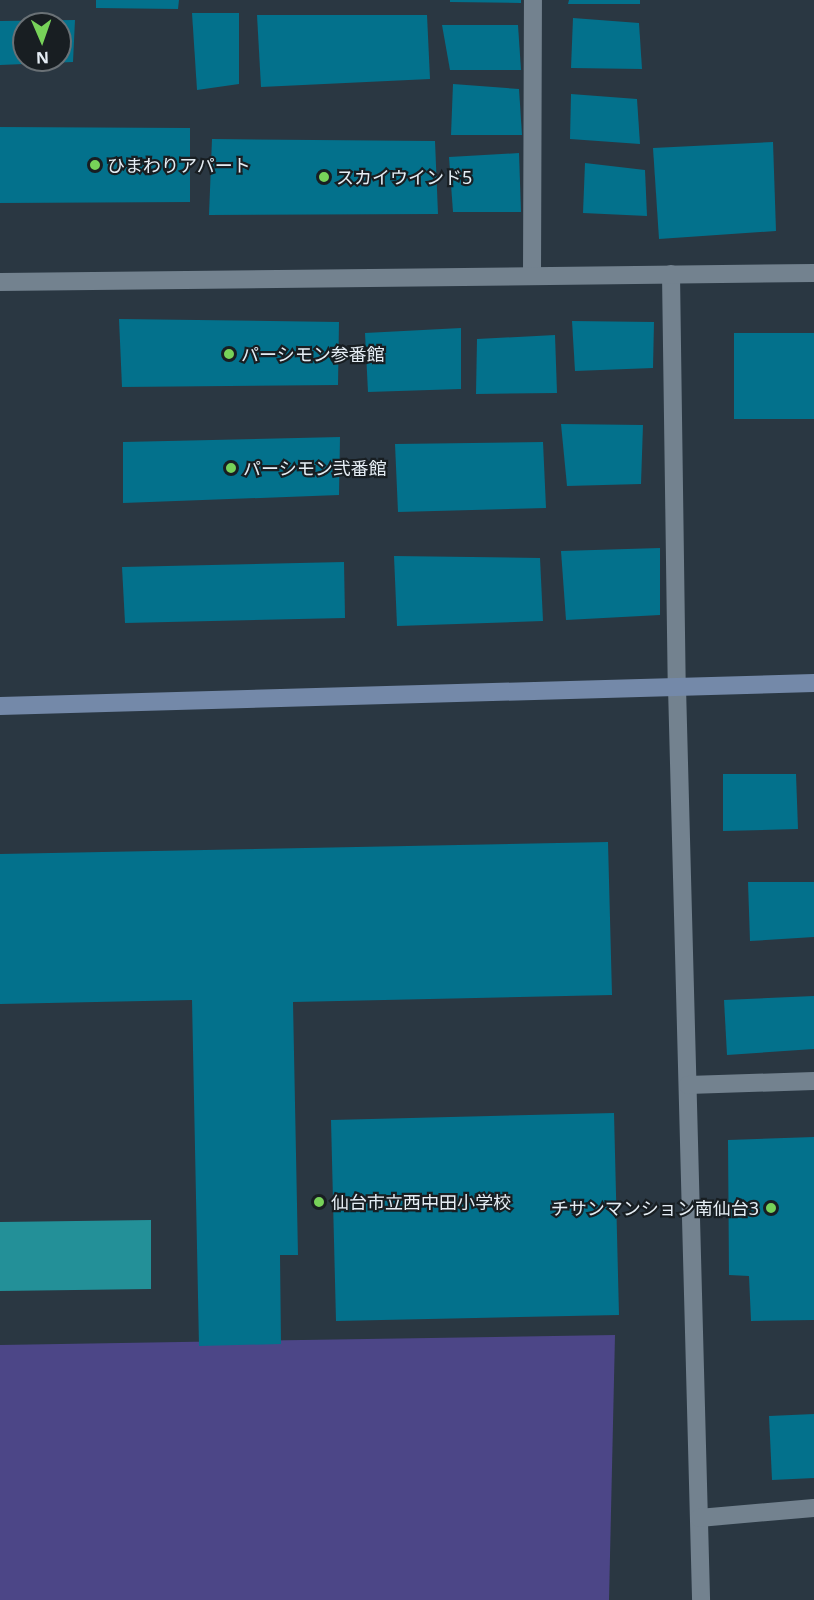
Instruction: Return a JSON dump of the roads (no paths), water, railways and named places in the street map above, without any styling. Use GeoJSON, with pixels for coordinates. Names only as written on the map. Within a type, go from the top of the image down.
{"type":"FeatureCollection","features":[{"type":"Feature","properties":{"kind":"street"},"geometry":{"type":"LineString","coordinates":[[532,274],[533,0]]}},
{"type":"Feature","properties":{"kind":"street"},"geometry":{"type":"LineString","coordinates":[[0,282],[532,274],[814,273]]}},
{"type":"Feature","properties":{"kind":"street"},"geometry":{"type":"LineString","coordinates":[[671,274],[677,687],[701,1600]]}},
{"type":"Feature","properties":{"kind":"street"},"geometry":{"type":"LineString","coordinates":[[0,706],[814,683]]}},
{"type":"Feature","properties":{"kind":"street"},"geometry":{"type":"LineString","coordinates":[[688,1085],[814,1081]]}},
{"type":"Feature","properties":{"kind":"street"},"geometry":{"type":"LineString","coordinates":[[699,1518],[814,1508]]}},
{"type":"Feature","properties":{"kind":"water"},"geometry":{"type":"Polygon","coordinates":[[[151,1220],[151,1289],[0,1291],[0,1222],[151,1220]]]}},
{"type":"Feature","properties":{"kind":"place","name":"ひまわりアパート"},"geometry":{"type":"Point","coordinates":[95,165]}},
{"type":"Feature","properties":{"kind":"place","name":"スカイウインド5"},"geometry":{"type":"Point","coordinates":[324,177]}},
{"type":"Feature","properties":{"kind":"place","name":"パーシモン参番館"},"geometry":{"type":"Point","coordinates":[229,354]}},
{"type":"Feature","properties":{"kind":"place","name":"パーシモン弐番館"},"geometry":{"type":"Point","coordinates":[231,468]}},
{"type":"Feature","properties":{"kind":"place","name":"仙台市立西中田小学校"},"geometry":{"type":"Point","coordinates":[319,1202]}},
{"type":"Feature","properties":{"kind":"place","name":"チサンマンション南仙台3"},"geometry":{"type":"Point","coordinates":[771,1208]}}]}
